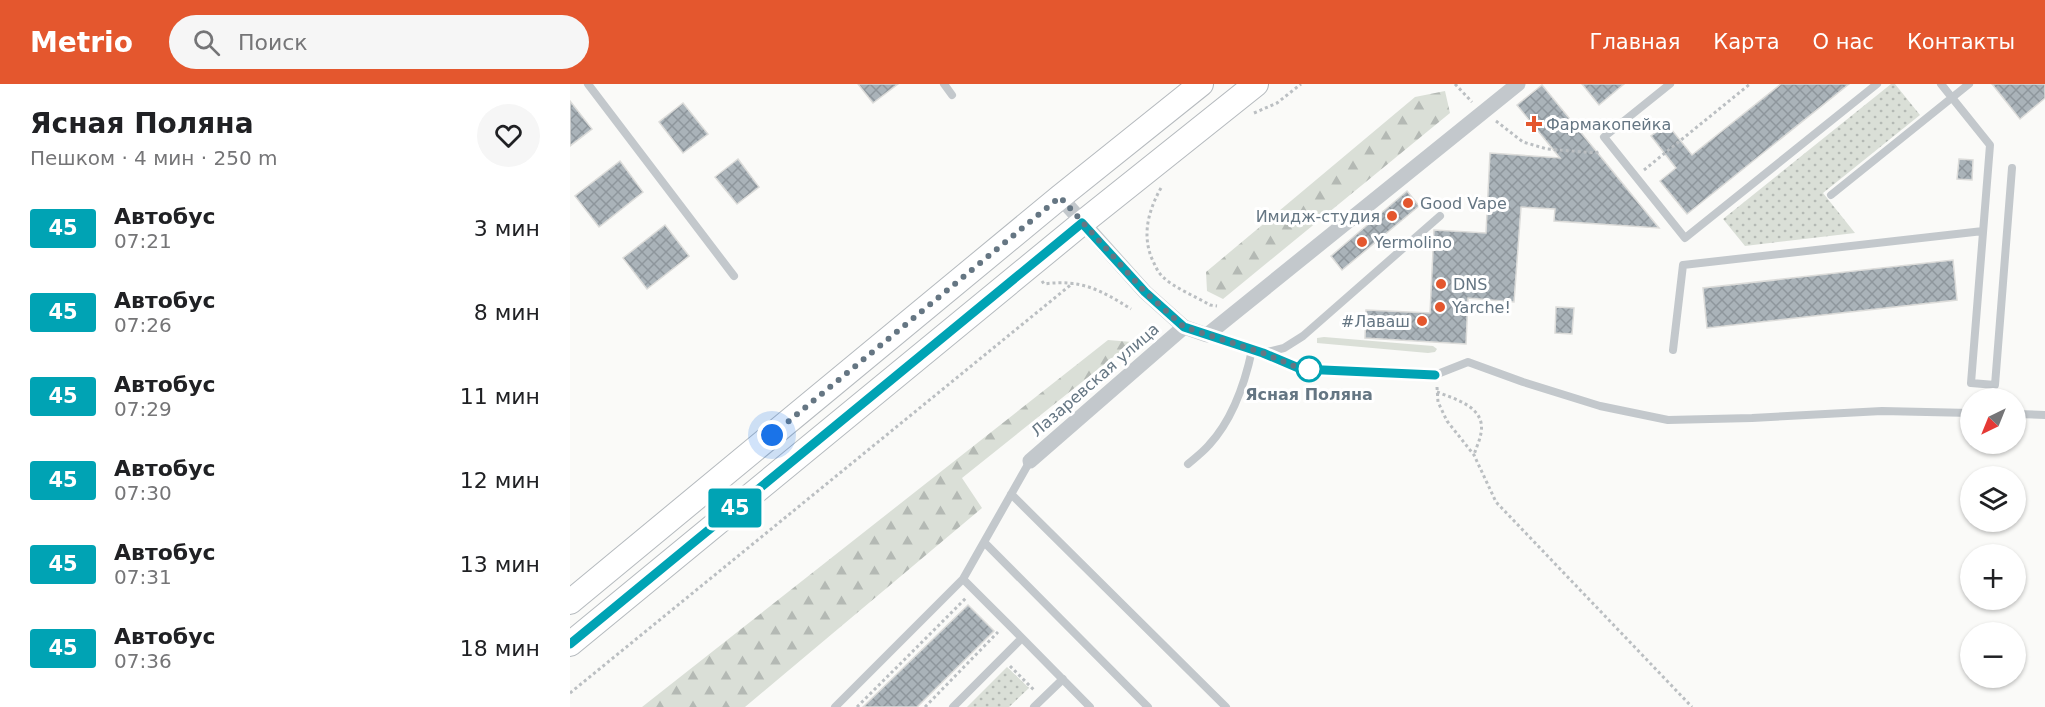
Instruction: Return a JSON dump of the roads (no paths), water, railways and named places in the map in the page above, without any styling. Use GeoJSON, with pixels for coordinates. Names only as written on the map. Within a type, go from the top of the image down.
{"type":"FeatureCollection","features":[{"type":"Feature","properties":{"kind":"main road"},"geometry":{"type":"LineString","coordinates":[[570,602],[1060,197],[1201,84]]}},
{"type":"Feature","properties":{"kind":"main road"},"geometry":{"type":"LineString","coordinates":[[570,644],[1082,223],[1256,84]]}},
{"type":"Feature","properties":{"kind":"street"},"geometry":{"type":"LineString","coordinates":[[1060,197],[1145,292],[1184,327],[1207,335],[1518,84]]}},
{"type":"Feature","properties":{"kind":"street","name":"Лазаревская улица"},"geometry":{"type":"LineString","coordinates":[[1030,461],[1184,327]]}},
{"type":"Feature","properties":{"kind":"lane"},"geometry":{"type":"LineString","coordinates":[[588,84],[734,276]]}},
{"type":"Feature","properties":{"kind":"lane"},"geometry":{"type":"LineString","coordinates":[[944,84],[952,95]]}},
{"type":"Feature","properties":{"kind":"lane"},"geometry":{"type":"LineString","coordinates":[[1670,84],[1604,137],[1685,238],[1877,84]]}},
{"type":"Feature","properties":{"kind":"lane"},"geometry":{"type":"LineString","coordinates":[[1941,84],[1990,144],[1971,383],[1995,385],[2012,168]]}},
{"type":"Feature","properties":{"kind":"lane"},"geometry":{"type":"LineString","coordinates":[[1831,195],[1969,84]]}},
{"type":"Feature","properties":{"kind":"lane"},"geometry":{"type":"LineString","coordinates":[[1263,353],[1284,348],[1303,336],[1440,216]]}},
{"type":"Feature","properties":{"kind":"lane"},"geometry":{"type":"LineString","coordinates":[[1673,350],[1683,265],[1983,231]]}},
{"type":"Feature","properties":{"kind":"lane"},"geometry":{"type":"LineString","coordinates":[[1207,335],[1263,353],[1301,369],[1435,375],[1468,362],[1600,406],[1668,420],[1764,418],[1882,411],[1960,413]]}},
{"type":"Feature","properties":{"kind":"lane"},"geometry":{"type":"LineString","coordinates":[[1188,464],[1209,446],[1224,425],[1246,377],[1252,350]]}},
{"type":"Feature","properties":{"kind":"lane"},"geometry":{"type":"LineString","coordinates":[[2026,414],[2045,415]]}},
{"type":"Feature","properties":{"kind":"lane"},"geometry":{"type":"LineString","coordinates":[[835,707],[963,579],[1030,461]]}},
{"type":"Feature","properties":{"kind":"lane"},"geometry":{"type":"LineString","coordinates":[[1011,494],[1226,707]]}},
{"type":"Feature","properties":{"kind":"lane"},"geometry":{"type":"LineString","coordinates":[[984,542],[1148,707]]}},
{"type":"Feature","properties":{"kind":"lane"},"geometry":{"type":"LineString","coordinates":[[963,579],[1090,707]]}},
{"type":"Feature","properties":{"kind":"lane"},"geometry":{"type":"LineString","coordinates":[[953,707],[1022,638]]}},
{"type":"Feature","properties":{"kind":"lane"},"geometry":{"type":"LineString","coordinates":[[1034,707],[1063,679]]}},
{"type":"Feature","properties":{"kind":"place","name":"Фармакопейка"},"geometry":{"type":"Point","coordinates":[1534,124]}},
{"type":"Feature","properties":{"kind":"place","name":"Good Vape"},"geometry":{"type":"Point","coordinates":[1408,203]}},
{"type":"Feature","properties":{"kind":"place","name":"Имидж-студия"},"geometry":{"type":"Point","coordinates":[1392,216]}},
{"type":"Feature","properties":{"kind":"place","name":"Yermolino"},"geometry":{"type":"Point","coordinates":[1362,242]}},
{"type":"Feature","properties":{"kind":"place","name":"DNS"},"geometry":{"type":"Point","coordinates":[1441,284]}},
{"type":"Feature","properties":{"kind":"place","name":"Yarche!"},"geometry":{"type":"Point","coordinates":[1440,307]}},
{"type":"Feature","properties":{"kind":"place","name":"#Лаваш"},"geometry":{"type":"Point","coordinates":[1422,321]}},
{"type":"Feature","properties":{"kind":"place","name":"Ясная Поляна"},"geometry":{"type":"Point","coordinates":[1309,369]}}]}
